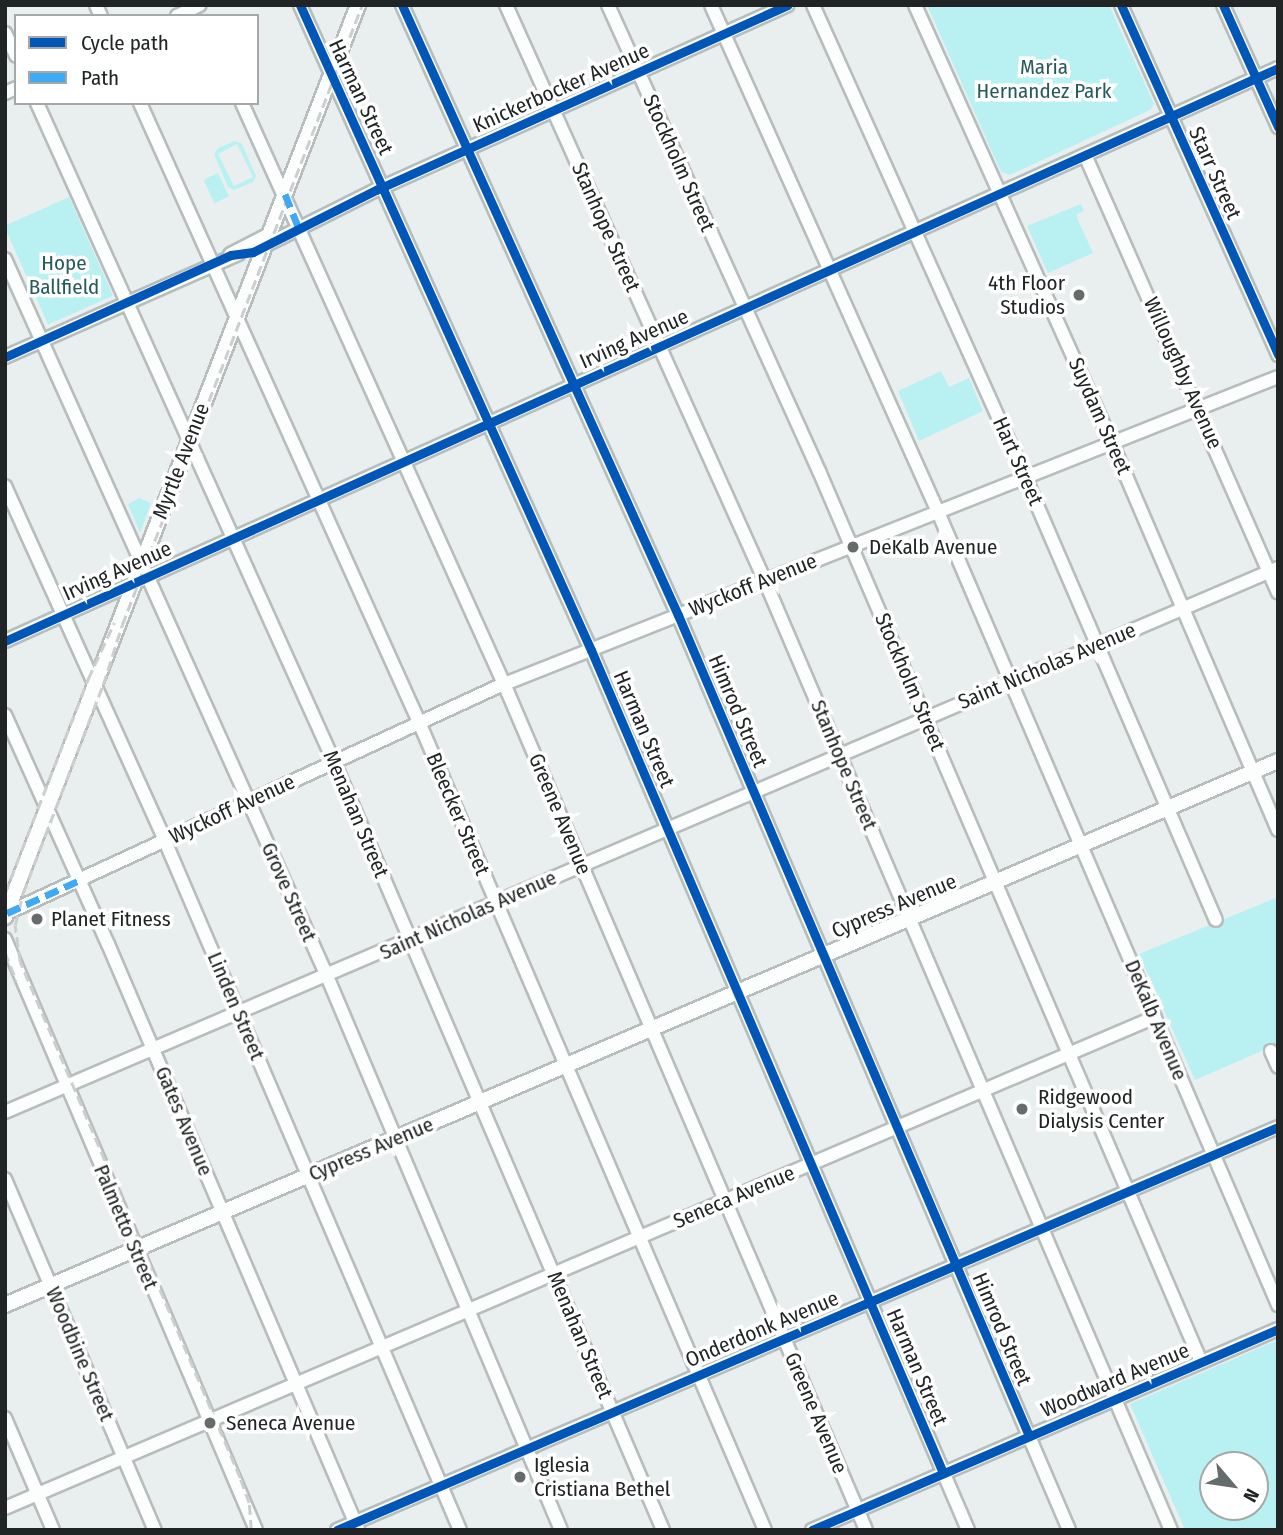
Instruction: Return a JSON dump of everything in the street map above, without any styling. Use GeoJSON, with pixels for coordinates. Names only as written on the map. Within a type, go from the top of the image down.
{"type":"FeatureCollection","features":[{"type":"Feature","properties":{"kind":"main road","name":"Myrtle Avenue"},"geometry":{"type":"LineString","coordinates":[[6,915],[358,5]]}},
{"type":"Feature","properties":{"kind":"main road"},"geometry":{"type":"LineString","coordinates":[[231,255],[266,241]]}},
{"type":"Feature","properties":{"kind":"main road","name":"Cypress Avenue"},"geometry":{"type":"LineString","coordinates":[[5,1305],[1278,761]]}},
{"type":"Feature","properties":{"kind":"street"},"geometry":{"type":"LineString","coordinates":[[181,14],[199,5]]}},
{"type":"Feature","properties":{"kind":"street","name":"Harman Street"},"geometry":{"type":"LineString","coordinates":[[300,5],[591,650],[968,1530]]}},
{"type":"Feature","properties":{"kind":"street","name":"Himrod Street"},"geometry":{"type":"LineString","coordinates":[[402,5],[678,615],[1069,1530]]}},
{"type":"Feature","properties":{"kind":"street","name":"Stanhope Street"},"geometry":{"type":"LineString","coordinates":[[506,5],[765,581],[1171,1530]]}},
{"type":"Feature","properties":{"kind":"street","name":"Stockholm Street"},"geometry":{"type":"LineString","coordinates":[[608,5],[852,546],[1200,1362]]}},
{"type":"Feature","properties":{"kind":"street","name":"DeKalb Avenue"},"geometry":{"type":"LineString","coordinates":[[711,5],[939,512],[1278,1305]]}},
{"type":"Feature","properties":{"kind":"street","name":"Knickerbocker Avenue"},"geometry":{"type":"LineString","coordinates":[[266,241],[787,5]]}},
{"type":"Feature","properties":{"kind":"street","name":"Hart Street"},"geometry":{"type":"LineString","coordinates":[[813,5],[1025,477],[1216,920]]}},
{"type":"Feature","properties":{"kind":"street","name":"Suydam Street"},"geometry":{"type":"LineString","coordinates":[[915,5],[1112,443],[1278,830]]}},
{"type":"Feature","properties":{"kind":"street","name":"Starr Street"},"geometry":{"type":"LineString","coordinates":[[1121,5],[1278,355]]}},
{"type":"Feature","properties":{"kind":"street"},"geometry":{"type":"LineString","coordinates":[[1223,5],[1278,127]]}},
{"type":"Feature","properties":{"kind":"street"},"geometry":{"type":"LineString","coordinates":[[5,33],[14,52]]}},
{"type":"Feature","properties":{"kind":"street","name":"Irving Avenue"},"geometry":{"type":"LineString","coordinates":[[5,641],[1278,68]]}},
{"type":"Feature","properties":{"kind":"street","name":"Menahan Street"},"geometry":{"type":"LineString","coordinates":[[38,105],[334,762],[663,1530]]}},
{"type":"Feature","properties":{"kind":"street","name":"Bleecker Street"},"geometry":{"type":"LineString","coordinates":[[141,105],[419,722],[765,1530]]}},
{"type":"Feature","properties":{"kind":"street","name":"Greene Avenue"},"geometry":{"type":"LineString","coordinates":[[243,105],[504,684],[654,1028],[866,1530]]}},
{"type":"Feature","properties":{"kind":"street","name":"Willoughby Avenue"},"geometry":{"type":"LineString","coordinates":[[1085,155],[1273,570],[1278,592]]}},
{"type":"Feature","properties":{"kind":"street"},"geometry":{"type":"LineString","coordinates":[[5,357],[231,255]]}},
{"type":"Feature","properties":{"kind":"street","name":"Grove Street"},"geometry":{"type":"LineString","coordinates":[[5,259],[327,976],[561,1530]]}},
{"type":"Feature","properties":{"kind":"street","name":"Wyckoff Avenue"},"geometry":{"type":"LineString","coordinates":[[6,915],[504,684],[1278,377]]}},
{"type":"Feature","properties":{"kind":"street","name":"Linden Street"},"geometry":{"type":"LineString","coordinates":[[5,486],[165,841],[460,1530]]}},
{"type":"Feature","properties":{"kind":"street","name":"Saint Nicholas Avenue"},"geometry":{"type":"LineString","coordinates":[[5,1112],[1273,570]]}},
{"type":"Feature","properties":{"kind":"street","name":"Gates Avenue"},"geometry":{"type":"LineString","coordinates":[[5,715],[153,1049],[357,1526]]}},
{"type":"Feature","properties":{"kind":"street","name":"Palmetto Street"},"geometry":{"type":"LineString","coordinates":[[5,939],[256,1530]]}},
{"type":"Feature","properties":{"kind":"street","name":"Seneca Avenue"},"geometry":{"type":"LineString","coordinates":[[5,1508],[1154,1017]]}},
{"type":"Feature","properties":{"kind":"street"},"geometry":{"type":"LineString","coordinates":[[1271,1051],[1278,1067]]}},
{"type":"Feature","properties":{"kind":"street","name":"Onderdonk Avenue"},"geometry":{"type":"LineString","coordinates":[[337,1530],[357,1526],[441,1486],[1278,1127]]}},
{"type":"Feature","properties":{"kind":"street","name":"Woodbine Street"},"geometry":{"type":"LineString","coordinates":[[5,1179],[155,1530]]}},
{"type":"Feature","properties":{"kind":"street","name":"Woodward Avenue"},"geometry":{"type":"LineString","coordinates":[[812,1530],[1278,1329]]}},
{"type":"Feature","properties":{"kind":"street"},"geometry":{"type":"LineString","coordinates":[[5,1418],[53,1530]]}},
{"type":"Feature","properties":{"kind":"street","name":"Palmetto Street"},"geometry":{"type":"LineString","coordinates":[[249,1514],[250,1530]]}},
{"type":"Feature","properties":{"kind":"green space","name":"Maria Hernandez Park"},"geometry":{"type":"Polygon","coordinates":[[[927,5],[1109,5],[1154,104],[1150,110],[1010,175],[1001,172],[927,5]]]}},
{"type":"Feature","properties":{"kind":"green space"},"geometry":{"type":"Polygon","coordinates":[[[235,141],[242,144],[256,176],[253,182],[234,190],[228,187],[214,154],[218,148],[235,141]],[[237,144],[218,154],[234,186],[253,177],[237,144]]]}},
{"type":"Feature","properties":{"kind":"green space"},"geometry":{"type":"Polygon","coordinates":[[[218,173],[229,197],[214,203],[203,180],[218,173]]]}},
{"type":"Feature","properties":{"kind":"green space","name":"Hope Ballfield"},"geometry":{"type":"Polygon","coordinates":[[[69,197],[113,296],[48,325],[5,225],[69,197]]]}},
{"type":"Feature","properties":{"kind":"green space"},"geometry":{"type":"Polygon","coordinates":[[[1081,204],[1084,211],[1077,214],[1077,218],[1093,253],[1048,273],[1027,226],[1081,204]]]}},
{"type":"Feature","properties":{"kind":"green space"},"geometry":{"type":"Polygon","coordinates":[[[941,371],[949,387],[969,378],[983,411],[919,441],[898,391],[941,371]]]}},
{"type":"Feature","properties":{"kind":"green space"},"geometry":{"type":"Polygon","coordinates":[[[139,498],[151,503],[140,533],[128,504],[139,498]]]}},
{"type":"Feature","properties":{"kind":"green space"},"geometry":{"type":"Polygon","coordinates":[[[1278,897],[1278,1044],[1195,1080],[1139,954],[1278,897]]]}},
{"type":"Feature","properties":{"kind":"green space"},"geometry":{"type":"Polygon","coordinates":[[[1278,1340],[1278,1530],[1185,1530],[1130,1404],[1278,1340]]]}},
{"type":"Feature","properties":{"kind":"railway"},"geometry":{"type":"LineString","coordinates":[[251,1530],[249,1503],[240,1478],[20,962],[15,925],[23,893],[103,685],[122,625],[362,5]]}},
{"type":"Feature","properties":{"kind":"railway"},"geometry":{"type":"LineString","coordinates":[[5,893],[88,679],[114,623]]}},
{"type":"Feature","properties":{"kind":"railway"},"geometry":{"type":"LineString","coordinates":[[5,952],[17,981]]}},
{"type":"Feature","properties":{"kind":"marked path"},"geometry":{"type":"LineString","coordinates":[[285,194],[299,228]]}},
{"type":"Feature","properties":{"kind":"marked path"},"geometry":{"type":"LineString","coordinates":[[7,913],[80,880]]}},
{"type":"Feature","properties":{"kind":"cycle path"},"geometry":{"type":"LineString","coordinates":[[300,5],[591,650],[943,1473]]}},
{"type":"Feature","properties":{"kind":"cycle path"},"geometry":{"type":"LineString","coordinates":[[402,5],[678,615],[1029,1436]]}},
{"type":"Feature","properties":{"kind":"cycle path"},"geometry":{"type":"LineString","coordinates":[[5,357],[231,255],[253,252],[376,190],[787,5]]}},
{"type":"Feature","properties":{"kind":"cycle path"},"geometry":{"type":"LineString","coordinates":[[1121,5],[1278,355]]}},
{"type":"Feature","properties":{"kind":"cycle path"},"geometry":{"type":"LineString","coordinates":[[1223,5],[1278,127]]}},
{"type":"Feature","properties":{"kind":"cycle path"},"geometry":{"type":"LineString","coordinates":[[5,641],[1278,68]]}},
{"type":"Feature","properties":{"kind":"cycle path"},"geometry":{"type":"LineString","coordinates":[[337,1530],[1278,1127]]}},
{"type":"Feature","properties":{"kind":"cycle path"},"geometry":{"type":"LineString","coordinates":[[812,1530],[1278,1329]]}},
{"type":"Feature","properties":{"kind":"place","name":"4th Floor Studios"},"geometry":{"type":"Point","coordinates":[1079,295]}},
{"type":"Feature","properties":{"kind":"place","name":"DeKalb Avenue"},"geometry":{"type":"Point","coordinates":[853,547]}},
{"type":"Feature","properties":{"kind":"place","name":"Planet Fitness"},"geometry":{"type":"Point","coordinates":[37,919]}},
{"type":"Feature","properties":{"kind":"place","name":"Ridgewood Dialysis Center"},"geometry":{"type":"Point","coordinates":[1022,1109]}},
{"type":"Feature","properties":{"kind":"place","name":"Seneca Avenue"},"geometry":{"type":"Point","coordinates":[210,1423]}},
{"type":"Feature","properties":{"kind":"place","name":"Iglesia Cristiana Bethel"},"geometry":{"type":"Point","coordinates":[520,1477]}}]}
